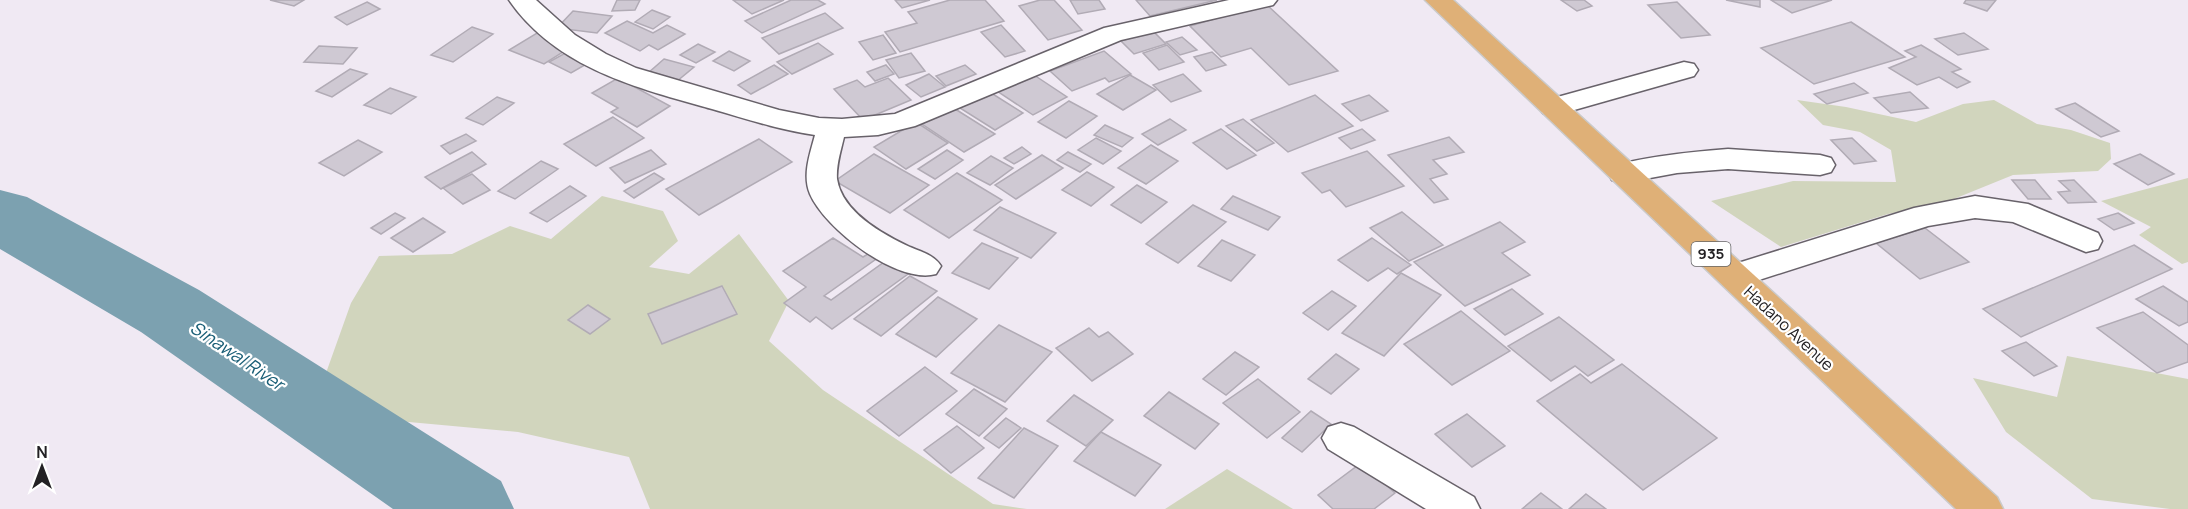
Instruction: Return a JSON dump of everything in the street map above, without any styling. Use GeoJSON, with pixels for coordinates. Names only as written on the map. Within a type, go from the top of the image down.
{"type":"FeatureCollection","features":[{"type":"Feature","properties":{"kind":"main road","name":"Hadano Avenue"},"geometry":{"type":"LineString","coordinates":[[1438,0],[1983,509]]}},
{"type":"Feature","properties":{"kind":"street"},"geometry":{"type":"LineString","coordinates":[[522,0],[536,18],[597,61],[644,81],[750,111],[831,128],[882,126],[905,120],[1113,34],[1264,0]]}},
{"type":"Feature","properties":{"kind":"street"},"geometry":{"type":"LineString","coordinates":[[1553,107],[1684,70]]}},
{"type":"Feature","properties":{"kind":"street"},"geometry":{"type":"LineString","coordinates":[[831,128],[822,178],[825,195],[834,211],[875,242],[924,266]]}},
{"type":"Feature","properties":{"kind":"street"},"geometry":{"type":"LineString","coordinates":[[1623,173],[1728,159],[1820,165]]}},
{"type":"Feature","properties":{"kind":"street"},"geometry":{"type":"LineString","coordinates":[[1734,276],[1925,216],[1976,207],[2017,212],[2042,220],[2086,241]]}},
{"type":"Feature","properties":{"kind":"street"},"geometry":{"type":"LineString","coordinates":[[1341,438],[1460,509]]}},
{"type":"Feature","properties":{"kind":"green space"},"geometry":{"type":"Polygon","coordinates":[[[1797,100],[1846,107],[1916,122],[1963,104],[1994,100],[2037,124],[2071,130],[2110,143],[2111,159],[2098,171],[2013,175],[1944,203],[1888,214],[1781,247],[1711,201],[1793,181],[1896,182],[1891,150],[1860,132],[1823,125],[1797,100]]]}},
{"type":"Feature","properties":{"kind":"green space"},"geometry":{"type":"Polygon","coordinates":[[[2188,178],[2188,262],[2182,264],[2139,235],[2151,227],[2101,201],[2188,178]]]}},
{"type":"Feature","properties":{"kind":"green space"},"geometry":{"type":"Polygon","coordinates":[[[602,196],[663,211],[678,241],[649,267],[689,274],[739,234],[789,301],[769,341],[823,390],[993,504],[1027,509],[650,509],[629,457],[518,432],[398,421],[326,373],[351,303],[379,256],[452,254],[510,226],[551,239],[602,196]]]}},
{"type":"Feature","properties":{"kind":"green space"},"geometry":{"type":"Polygon","coordinates":[[[2067,356],[2188,379],[2188,509],[2170,509],[2092,499],[2006,432],[1973,378],[2057,397],[2067,356]]]}},
{"type":"Feature","properties":{"kind":"green space"},"geometry":{"type":"Polygon","coordinates":[[[1227,469],[1293,509],[1165,509],[1227,469]]]}},
{"type":"Feature","properties":{"kind":"building"},"geometry":{"type":"Polygon","coordinates":[[[270,0],[304,0],[294,6],[270,0]]]}},
{"type":"Feature","properties":{"kind":"building"},"geometry":{"type":"Polygon","coordinates":[[[617,0],[640,0],[635,10],[612,11],[617,0]]]}},
{"type":"Feature","properties":{"kind":"building"},"geometry":{"type":"Polygon","coordinates":[[[733,0],[784,0],[752,14],[733,0]]]}},
{"type":"Feature","properties":{"kind":"building"},"geometry":{"type":"Polygon","coordinates":[[[791,0],[818,0],[825,4],[762,33],[745,21],[791,0]]]}},
{"type":"Feature","properties":{"kind":"building"},"geometry":{"type":"Polygon","coordinates":[[[895,0],[930,0],[902,8],[895,0]]]}},
{"type":"Feature","properties":{"kind":"building"},"geometry":{"type":"Polygon","coordinates":[[[950,0],[985,0],[1004,21],[900,52],[885,32],[917,23],[908,12],[950,0]]]}},
{"type":"Feature","properties":{"kind":"building"},"geometry":{"type":"Polygon","coordinates":[[[1040,0],[1054,0],[1082,30],[1048,40],[1019,6],[1040,0]]]}},
{"type":"Feature","properties":{"kind":"building"},"geometry":{"type":"Polygon","coordinates":[[[1070,0],[1099,0],[1105,9],[1078,14],[1070,0]]]}},
{"type":"Feature","properties":{"kind":"building"},"geometry":{"type":"Polygon","coordinates":[[[1136,0],[1217,0],[1150,16],[1136,0]]]}},
{"type":"Feature","properties":{"kind":"building"},"geometry":{"type":"Polygon","coordinates":[[[1561,0],[1584,0],[1592,6],[1577,11],[1561,0]]]}},
{"type":"Feature","properties":{"kind":"building"},"geometry":{"type":"Polygon","coordinates":[[[1726,0],[1760,0],[1760,7],[1726,0]]]}},
{"type":"Feature","properties":{"kind":"building"},"geometry":{"type":"Polygon","coordinates":[[[1771,0],[1832,0],[1792,13],[1771,0]]]}},
{"type":"Feature","properties":{"kind":"building"},"geometry":{"type":"Polygon","coordinates":[[[1966,0],[1996,0],[1987,11],[1964,3],[1966,0]]]}},
{"type":"Feature","properties":{"kind":"building"},"geometry":{"type":"Polygon","coordinates":[[[367,2],[380,9],[347,25],[335,17],[367,2]]]}},
{"type":"Feature","properties":{"kind":"building"},"geometry":{"type":"Polygon","coordinates":[[[1677,2],[1710,35],[1681,38],[1648,5],[1677,2]]]}},
{"type":"Feature","properties":{"kind":"building"},"geometry":{"type":"Polygon","coordinates":[[[1266,4],[1338,71],[1289,85],[1251,48],[1221,57],[1190,26],[1266,4]]]}},
{"type":"Feature","properties":{"kind":"building"},"geometry":{"type":"Polygon","coordinates":[[[652,10],[670,17],[653,29],[635,22],[652,10]]]}},
{"type":"Feature","properties":{"kind":"building"},"geometry":{"type":"Polygon","coordinates":[[[573,11],[612,16],[597,33],[557,28],[573,11]]]}},
{"type":"Feature","properties":{"kind":"building"},"geometry":{"type":"Polygon","coordinates":[[[825,13],[843,28],[779,54],[762,38],[825,13]]]}},
{"type":"Feature","properties":{"kind":"building"},"geometry":{"type":"Polygon","coordinates":[[[627,21],[653,33],[667,25],[685,34],[658,50],[649,45],[640,51],[605,33],[627,21]]]}},
{"type":"Feature","properties":{"kind":"building"},"geometry":{"type":"Polygon","coordinates":[[[1851,22],[1905,57],[1814,84],[1761,48],[1851,22]]]}},
{"type":"Feature","properties":{"kind":"building"},"geometry":{"type":"Polygon","coordinates":[[[1001,25],[1025,51],[1005,57],[981,32],[1001,25]]]}},
{"type":"Feature","properties":{"kind":"building"},"geometry":{"type":"Polygon","coordinates":[[[472,27],[493,34],[453,62],[431,55],[472,27]]]}},
{"type":"Feature","properties":{"kind":"building"},"geometry":{"type":"Polygon","coordinates":[[[1153,31],[1166,44],[1134,54],[1121,41],[1153,31]]]}},
{"type":"Feature","properties":{"kind":"building"},"geometry":{"type":"Polygon","coordinates":[[[537,33],[571,47],[544,64],[509,50],[537,33]]]}},
{"type":"Feature","properties":{"kind":"building"},"geometry":{"type":"Polygon","coordinates":[[[1964,33],[1988,49],[1958,55],[1935,39],[1964,33]]]}},
{"type":"Feature","properties":{"kind":"building"},"geometry":{"type":"Polygon","coordinates":[[[883,35],[896,53],[873,60],[859,42],[883,35]]]}},
{"type":"Feature","properties":{"kind":"building"},"geometry":{"type":"Polygon","coordinates":[[[1182,37],[1197,50],[1180,55],[1166,42],[1182,37]]]}},
{"type":"Feature","properties":{"kind":"building"},"geometry":{"type":"Polygon","coordinates":[[[818,43],[833,54],[792,74],[777,62],[818,43]]]}},
{"type":"Feature","properties":{"kind":"building"},"geometry":{"type":"Polygon","coordinates":[[[698,44],[715,52],[696,63],[680,55],[698,44]]]}},
{"type":"Feature","properties":{"kind":"building"},"geometry":{"type":"Polygon","coordinates":[[[1167,45],[1184,62],[1159,70],[1143,53],[1167,45]]]}},
{"type":"Feature","properties":{"kind":"building"},"geometry":{"type":"Polygon","coordinates":[[[1921,45],[1961,69],[1952,72],[1970,82],[1957,88],[1939,77],[1917,85],[1889,68],[1916,57],[1905,51],[1921,45]]]}},
{"type":"Feature","properties":{"kind":"building"},"geometry":{"type":"Polygon","coordinates":[[[319,46],[357,48],[343,64],[304,62],[319,46]]]}},
{"type":"Feature","properties":{"kind":"building"},"geometry":{"type":"Polygon","coordinates":[[[569,51],[590,62],[571,73],[549,62],[569,51]]]}},
{"type":"Feature","properties":{"kind":"building"},"geometry":{"type":"Polygon","coordinates":[[[729,51],[750,61],[734,71],[713,61],[729,51]]]}},
{"type":"Feature","properties":{"kind":"building"},"geometry":{"type":"Polygon","coordinates":[[[1104,51],[1131,74],[1109,82],[1105,78],[1072,91],[1050,71],[1104,51]]]}},
{"type":"Feature","properties":{"kind":"building"},"geometry":{"type":"Polygon","coordinates":[[[1212,52],[1226,65],[1206,71],[1194,57],[1212,52]]]}},
{"type":"Feature","properties":{"kind":"building"},"geometry":{"type":"Polygon","coordinates":[[[911,53],[925,71],[899,78],[886,60],[911,53]]]}},
{"type":"Feature","properties":{"kind":"building"},"geometry":{"type":"Polygon","coordinates":[[[664,59],[694,67],[676,82],[647,74],[664,59]]]}},
{"type":"Feature","properties":{"kind":"building"},"geometry":{"type":"Polygon","coordinates":[[[774,65],[788,74],[751,94],[738,85],[774,65]]]}},
{"type":"Feature","properties":{"kind":"building"},"geometry":{"type":"Polygon","coordinates":[[[886,65],[894,74],[875,81],[867,72],[886,65]]]}},
{"type":"Feature","properties":{"kind":"building"},"geometry":{"type":"Polygon","coordinates":[[[965,65],[976,74],[946,86],[936,76],[965,65]]]}},
{"type":"Feature","properties":{"kind":"building"},"geometry":{"type":"Polygon","coordinates":[[[350,69],[367,74],[332,97],[316,91],[350,69]]]}},
{"type":"Feature","properties":{"kind":"building"},"geometry":{"type":"Polygon","coordinates":[[[1031,73],[1067,97],[1033,115],[997,91],[1031,73]]]}},
{"type":"Feature","properties":{"kind":"building"},"geometry":{"type":"Polygon","coordinates":[[[929,74],[945,87],[921,97],[906,85],[929,74]]]}},
{"type":"Feature","properties":{"kind":"building"},"geometry":{"type":"Polygon","coordinates":[[[1183,74],[1201,91],[1171,102],[1153,85],[1183,74]]]}},
{"type":"Feature","properties":{"kind":"building"},"geometry":{"type":"Polygon","coordinates":[[[1130,75],[1156,90],[1123,110],[1097,94],[1130,75]]]}},
{"type":"Feature","properties":{"kind":"building"},"geometry":{"type":"Polygon","coordinates":[[[618,78],[670,106],[637,127],[611,112],[618,108],[592,93],[618,78]]]}},
{"type":"Feature","properties":{"kind":"building"},"geometry":{"type":"Polygon","coordinates":[[[888,78],[911,100],[863,120],[834,89],[857,80],[865,87],[888,78]]]}},
{"type":"Feature","properties":{"kind":"building"},"geometry":{"type":"Polygon","coordinates":[[[1854,83],[1868,93],[1827,104],[1814,94],[1854,83]]]}},
{"type":"Feature","properties":{"kind":"building"},"geometry":{"type":"Polygon","coordinates":[[[390,88],[416,97],[391,114],[364,105],[390,88]]]}},
{"type":"Feature","properties":{"kind":"building"},"geometry":{"type":"Polygon","coordinates":[[[988,91],[1023,113],[995,130],[960,108],[988,91]]]}},
{"type":"Feature","properties":{"kind":"building"},"geometry":{"type":"Polygon","coordinates":[[[1910,92],[1928,108],[1891,113],[1874,98],[1910,92]]]}},
{"type":"Feature","properties":{"kind":"building"},"geometry":{"type":"Polygon","coordinates":[[[1315,95],[1353,126],[1288,152],[1251,120],[1315,95]]]}},
{"type":"Feature","properties":{"kind":"building"},"geometry":{"type":"Polygon","coordinates":[[[1369,95],[1388,111],[1361,121],[1342,104],[1369,95]]]}},
{"type":"Feature","properties":{"kind":"building"},"geometry":{"type":"Polygon","coordinates":[[[497,97],[514,103],[483,125],[466,118],[497,97]]]}},
{"type":"Feature","properties":{"kind":"building"},"geometry":{"type":"Polygon","coordinates":[[[1069,101],[1097,116],[1066,138],[1038,122],[1069,101]]]}},
{"type":"Feature","properties":{"kind":"building"},"geometry":{"type":"Polygon","coordinates":[[[2075,103],[2119,131],[2101,137],[2056,109],[2075,103]]]}},
{"type":"Feature","properties":{"kind":"building"},"geometry":{"type":"Polygon","coordinates":[[[952,107],[995,134],[964,152],[922,124],[952,107]]]}},
{"type":"Feature","properties":{"kind":"building"},"geometry":{"type":"Polygon","coordinates":[[[613,117],[644,138],[596,166],[564,144],[613,117]]]}},
{"type":"Feature","properties":{"kind":"building"},"geometry":{"type":"Polygon","coordinates":[[[1170,119],[1186,130],[1158,145],[1142,134],[1170,119]]]}},
{"type":"Feature","properties":{"kind":"building"},"geometry":{"type":"Polygon","coordinates":[[[1243,119],[1274,143],[1257,151],[1226,126],[1243,119]]]}},
{"type":"Feature","properties":{"kind":"building"},"geometry":{"type":"Polygon","coordinates":[[[916,122],[948,143],[906,169],[874,147],[916,122]]]}},
{"type":"Feature","properties":{"kind":"building"},"geometry":{"type":"Polygon","coordinates":[[[1105,125],[1133,138],[1122,147],[1094,135],[1105,125]]]}},
{"type":"Feature","properties":{"kind":"building"},"geometry":{"type":"Polygon","coordinates":[[[1221,129],[1256,155],[1227,169],[1193,143],[1221,129]]]}},
{"type":"Feature","properties":{"kind":"building"},"geometry":{"type":"Polygon","coordinates":[[[1362,129],[1375,140],[1351,149],[1339,138],[1362,129]]]}},
{"type":"Feature","properties":{"kind":"building"},"geometry":{"type":"Polygon","coordinates":[[[466,134],[476,141],[450,154],[441,146],[466,134]]]}},
{"type":"Feature","properties":{"kind":"building"},"geometry":{"type":"Polygon","coordinates":[[[1449,137],[1464,152],[1433,160],[1447,174],[1430,179],[1448,199],[1434,203],[1388,155],[1449,137]]]}},
{"type":"Feature","properties":{"kind":"building"},"geometry":{"type":"Polygon","coordinates":[[[1096,138],[1121,151],[1103,164],[1078,150],[1096,138]]]}},
{"type":"Feature","properties":{"kind":"building"},"geometry":{"type":"Polygon","coordinates":[[[1852,138],[1876,161],[1854,164],[1831,140],[1852,138]]]}},
{"type":"Feature","properties":{"kind":"building"},"geometry":{"type":"Polygon","coordinates":[[[759,139],[792,162],[699,215],[666,189],[759,139]]]}},
{"type":"Feature","properties":{"kind":"building"},"geometry":{"type":"Polygon","coordinates":[[[358,140],[382,152],[344,176],[319,163],[358,140]]]}},
{"type":"Feature","properties":{"kind":"building"},"geometry":{"type":"Polygon","coordinates":[[[1151,145],[1178,161],[1146,184],[1118,168],[1151,145]]]}},
{"type":"Feature","properties":{"kind":"building"},"geometry":{"type":"Polygon","coordinates":[[[1022,147],[1031,154],[1014,164],[1004,158],[1022,147]]]}},
{"type":"Feature","properties":{"kind":"building"},"geometry":{"type":"Polygon","coordinates":[[[651,150],[666,164],[625,183],[610,168],[651,150]]]}},
{"type":"Feature","properties":{"kind":"building"},"geometry":{"type":"Polygon","coordinates":[[[947,150],[963,160],[935,179],[918,169],[947,150]]]}},
{"type":"Feature","properties":{"kind":"building"},"geometry":{"type":"Polygon","coordinates":[[[1367,151],[1404,186],[1346,207],[1330,190],[1322,193],[1302,173],[1367,151]]]}},
{"type":"Feature","properties":{"kind":"building"},"geometry":{"type":"Polygon","coordinates":[[[472,152],[486,164],[441,189],[425,177],[472,152]]]}},
{"type":"Feature","properties":{"kind":"building"},"geometry":{"type":"Polygon","coordinates":[[[1068,152],[1091,164],[1080,172],[1057,160],[1068,152]]]}},
{"type":"Feature","properties":{"kind":"building"},"geometry":{"type":"Polygon","coordinates":[[[874,154],[929,185],[890,213],[835,181],[874,154]]]}},
{"type":"Feature","properties":{"kind":"building"},"geometry":{"type":"Polygon","coordinates":[[[2140,154],[2174,174],[2148,185],[2114,164],[2140,154]]]}},
{"type":"Feature","properties":{"kind":"building"},"geometry":{"type":"Polygon","coordinates":[[[1042,155],[1063,168],[1016,199],[995,185],[1042,155]]]}},
{"type":"Feature","properties":{"kind":"building"},"geometry":{"type":"Polygon","coordinates":[[[991,156],[1013,168],[990,185],[967,173],[991,156]]]}},
{"type":"Feature","properties":{"kind":"building"},"geometry":{"type":"Polygon","coordinates":[[[541,161],[558,169],[515,199],[498,191],[541,161]]]}},
{"type":"Feature","properties":{"kind":"building"},"geometry":{"type":"Polygon","coordinates":[[[1087,172],[1114,187],[1091,206],[1062,190],[1087,172]]]}},
{"type":"Feature","properties":{"kind":"building"},"geometry":{"type":"Polygon","coordinates":[[[654,173],[664,179],[634,198],[624,191],[654,173]]]}},
{"type":"Feature","properties":{"kind":"building"},"geometry":{"type":"Polygon","coordinates":[[[957,173],[1002,200],[949,238],[904,210],[957,173]]]}},
{"type":"Feature","properties":{"kind":"building"},"geometry":{"type":"Polygon","coordinates":[[[472,174],[490,190],[463,204],[443,188],[472,174]]]}},
{"type":"Feature","properties":{"kind":"building"},"geometry":{"type":"Polygon","coordinates":[[[2012,180],[2035,180],[2051,199],[2028,199],[2012,180]]]}},
{"type":"Feature","properties":{"kind":"building"},"geometry":{"type":"Polygon","coordinates":[[[2074,180],[2096,202],[2068,203],[2058,192],[2070,191],[2059,181],[2074,180]]]}},
{"type":"Feature","properties":{"kind":"building"},"geometry":{"type":"Polygon","coordinates":[[[1137,185],[1167,202],[1141,223],[1111,205],[1137,185]]]}},
{"type":"Feature","properties":{"kind":"building"},"geometry":{"type":"Polygon","coordinates":[[[570,186],[586,196],[547,222],[530,213],[570,186]]]}},
{"type":"Feature","properties":{"kind":"building"},"geometry":{"type":"Polygon","coordinates":[[[1233,196],[1280,217],[1268,230],[1221,209],[1233,196]]]}},
{"type":"Feature","properties":{"kind":"building"},"geometry":{"type":"Polygon","coordinates":[[[1193,205],[1226,222],[1178,263],[1146,244],[1193,205]]]}},
{"type":"Feature","properties":{"kind":"building"},"geometry":{"type":"Polygon","coordinates":[[[1000,207],[1056,233],[1031,258],[974,230],[1000,207]]]}},
{"type":"Feature","properties":{"kind":"building"},"geometry":{"type":"Polygon","coordinates":[[[1402,212],[1443,245],[1409,261],[1370,228],[1402,212]]]}},
{"type":"Feature","properties":{"kind":"building"},"geometry":{"type":"Polygon","coordinates":[[[395,213],[405,218],[381,234],[371,228],[395,213]]]}},
{"type":"Feature","properties":{"kind":"building"},"geometry":{"type":"Polygon","coordinates":[[[2118,213],[2134,223],[2114,230],[2098,219],[2118,213]]]}},
{"type":"Feature","properties":{"kind":"building"},"geometry":{"type":"Polygon","coordinates":[[[423,218],[445,232],[413,252],[391,238],[423,218]]]}},
{"type":"Feature","properties":{"kind":"building"},"geometry":{"type":"Polygon","coordinates":[[[1500,222],[1525,242],[1502,253],[1530,275],[1465,306],[1414,262],[1500,222]]]}},
{"type":"Feature","properties":{"kind":"building"},"geometry":{"type":"Polygon","coordinates":[[[1925,228],[1969,262],[1920,279],[1876,243],[1925,228]]]}},
{"type":"Feature","properties":{"kind":"building"},"geometry":{"type":"Polygon","coordinates":[[[833,238],[863,257],[871,252],[879,257],[824,296],[831,300],[887,260],[908,274],[832,329],[816,317],[810,322],[784,303],[806,287],[783,271],[833,238]]]}},
{"type":"Feature","properties":{"kind":"building"},"geometry":{"type":"Polygon","coordinates":[[[1372,238],[1411,265],[1397,274],[1388,268],[1368,281],[1338,260],[1372,238]]]}},
{"type":"Feature","properties":{"kind":"building"},"geometry":{"type":"Polygon","coordinates":[[[1222,240],[1255,255],[1231,281],[1198,266],[1222,240]]]}},
{"type":"Feature","properties":{"kind":"building"},"geometry":{"type":"Polygon","coordinates":[[[982,243],[1018,258],[989,289],[952,273],[982,243]]]}},
{"type":"Feature","properties":{"kind":"building"},"geometry":{"type":"Polygon","coordinates":[[[2134,245],[2172,269],[2021,337],[1983,309],[2134,245]]]}},
{"type":"Feature","properties":{"kind":"building"},"geometry":{"type":"Polygon","coordinates":[[[1401,273],[1441,295],[1384,356],[1342,333],[1401,273]]]}},
{"type":"Feature","properties":{"kind":"building"},"geometry":{"type":"Polygon","coordinates":[[[910,276],[937,291],[881,336],[854,319],[910,276]]]}},
{"type":"Feature","properties":{"kind":"building"},"geometry":{"type":"Polygon","coordinates":[[[722,286],[737,314],[662,344],[648,314],[722,286]]]}},
{"type":"Feature","properties":{"kind":"building"},"geometry":{"type":"Polygon","coordinates":[[[2163,286],[2188,302],[2188,322],[2179,326],[2136,299],[2163,286]]]}},
{"type":"Feature","properties":{"kind":"building"},"geometry":{"type":"Polygon","coordinates":[[[1512,289],[1543,314],[1505,335],[1474,309],[1512,289]]]}},
{"type":"Feature","properties":{"kind":"building"},"geometry":{"type":"Polygon","coordinates":[[[1332,291],[1356,306],[1328,330],[1303,313],[1332,291]]]}},
{"type":"Feature","properties":{"kind":"building"},"geometry":{"type":"Polygon","coordinates":[[[938,297],[977,319],[936,357],[896,334],[938,297]]]}},
{"type":"Feature","properties":{"kind":"building"},"geometry":{"type":"Polygon","coordinates":[[[588,305],[610,319],[590,334],[568,320],[588,305]]]}},
{"type":"Feature","properties":{"kind":"building"},"geometry":{"type":"Polygon","coordinates":[[[1461,311],[1510,351],[1452,385],[1404,344],[1461,311]]]}},
{"type":"Feature","properties":{"kind":"building"},"geometry":{"type":"Polygon","coordinates":[[[2143,312],[2188,345],[2188,362],[2157,373],[2097,328],[2143,312]]]}},
{"type":"Feature","properties":{"kind":"building"},"geometry":{"type":"Polygon","coordinates":[[[1559,317],[1614,360],[1588,376],[1575,366],[1551,381],[1508,346],[1559,317]]]}},
{"type":"Feature","properties":{"kind":"building"},"geometry":{"type":"Polygon","coordinates":[[[999,325],[1052,352],[1005,402],[951,373],[999,325]]]}},
{"type":"Feature","properties":{"kind":"building"},"geometry":{"type":"Polygon","coordinates":[[[1089,328],[1099,337],[1108,332],[1133,354],[1092,381],[1056,348],[1089,328]]]}},
{"type":"Feature","properties":{"kind":"building"},"geometry":{"type":"Polygon","coordinates":[[[2026,342],[2057,366],[2034,376],[2002,351],[2026,342]]]}},
{"type":"Feature","properties":{"kind":"building"},"geometry":{"type":"Polygon","coordinates":[[[1235,352],[1259,367],[1226,395],[1203,379],[1235,352]]]}},
{"type":"Feature","properties":{"kind":"building"},"geometry":{"type":"Polygon","coordinates":[[[1336,354],[1359,369],[1331,394],[1308,379],[1336,354]]]}},
{"type":"Feature","properties":{"kind":"building"},"geometry":{"type":"Polygon","coordinates":[[[1622,364],[1717,438],[1643,490],[1537,401],[1580,374],[1591,383],[1622,364]]]}},
{"type":"Feature","properties":{"kind":"building"},"geometry":{"type":"Polygon","coordinates":[[[925,367],[957,391],[899,436],[867,411],[925,367]]]}},
{"type":"Feature","properties":{"kind":"building"},"geometry":{"type":"Polygon","coordinates":[[[1258,379],[1300,412],[1267,438],[1223,403],[1258,379]]]}},
{"type":"Feature","properties":{"kind":"building"},"geometry":{"type":"Polygon","coordinates":[[[974,389],[1007,409],[979,436],[946,414],[974,389]]]}},
{"type":"Feature","properties":{"kind":"building"},"geometry":{"type":"Polygon","coordinates":[[[1169,392],[1219,424],[1195,449],[1144,416],[1169,392]]]}},
{"type":"Feature","properties":{"kind":"building"},"geometry":{"type":"Polygon","coordinates":[[[1074,395],[1113,420],[1086,446],[1047,421],[1074,395]]]}},
{"type":"Feature","properties":{"kind":"building"},"geometry":{"type":"Polygon","coordinates":[[[1311,411],[1331,424],[1302,452],[1282,438],[1311,411]]]}},
{"type":"Feature","properties":{"kind":"building"},"geometry":{"type":"Polygon","coordinates":[[[1467,414],[1505,446],[1472,467],[1435,434],[1467,414]]]}},
{"type":"Feature","properties":{"kind":"building"},"geometry":{"type":"Polygon","coordinates":[[[1006,418],[1021,428],[999,448],[984,438],[1006,418]]]}},
{"type":"Feature","properties":{"kind":"building"},"geometry":{"type":"Polygon","coordinates":[[[957,426],[984,448],[951,473],[924,450],[957,426]]]}},
{"type":"Feature","properties":{"kind":"building"},"geometry":{"type":"Polygon","coordinates":[[[1024,428],[1058,446],[1014,498],[978,478],[1024,428]]]}},
{"type":"Feature","properties":{"kind":"building"},"geometry":{"type":"Polygon","coordinates":[[[1101,432],[1161,465],[1135,496],[1074,461],[1101,432]]]}},
{"type":"Feature","properties":{"kind":"building"},"geometry":{"type":"Polygon","coordinates":[[[1361,463],[1395,493],[1374,509],[1333,509],[1318,495],[1361,463]]]}},
{"type":"Feature","properties":{"kind":"building"},"geometry":{"type":"Polygon","coordinates":[[[1541,493],[1562,509],[1522,509],[1541,493]]]}},
{"type":"Feature","properties":{"kind":"building"},"geometry":{"type":"Polygon","coordinates":[[[1586,494],[1606,509],[1569,509],[1586,494]]]}},
{"type":"Feature","properties":{"kind":"waterway","name":"Sinawal River"},"geometry":{"type":"LineString","coordinates":[[0,215],[170,311],[467,509]]}}]}
